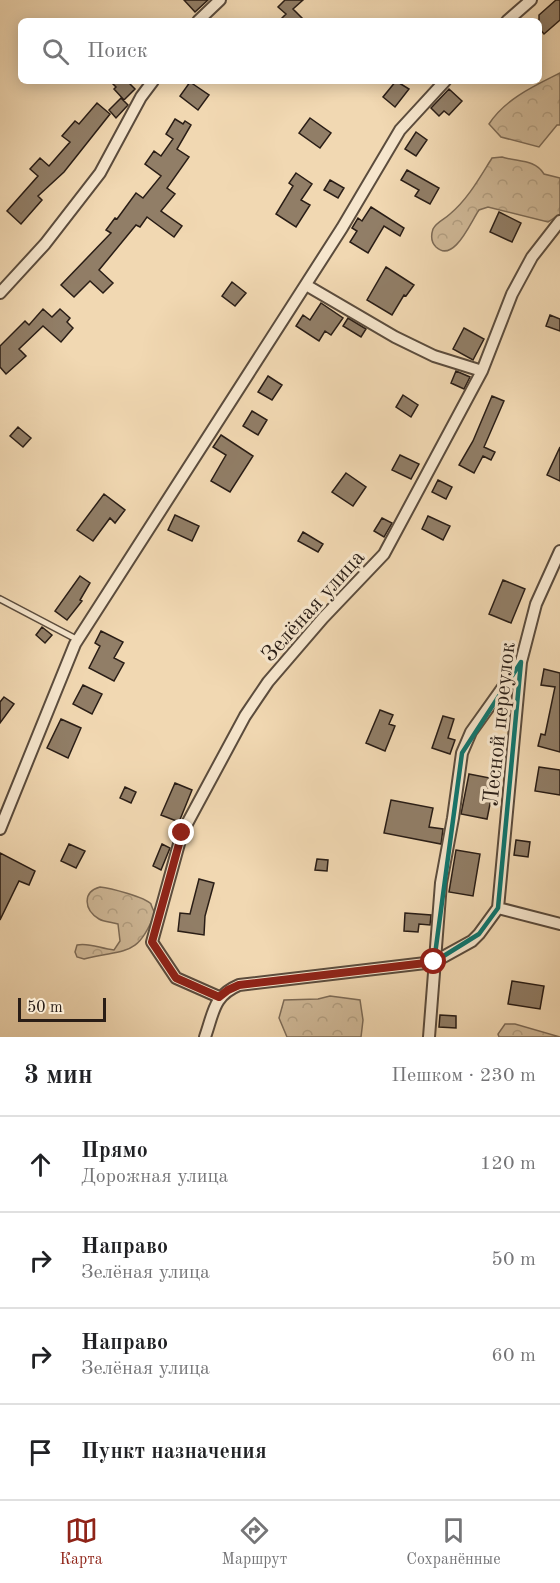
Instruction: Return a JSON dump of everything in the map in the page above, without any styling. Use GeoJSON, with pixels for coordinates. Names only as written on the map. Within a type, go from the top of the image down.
{"type":"FeatureCollection","features":[{"type":"Feature","properties":{"kind":"street"},"geometry":{"type":"LineString","coordinates":[[201,18],[220,0]]}},
{"type":"Feature","properties":{"kind":"street"},"geometry":{"type":"LineString","coordinates":[[510,18],[531,0]]}},
{"type":"Feature","properties":{"kind":"street"},"geometry":{"type":"LineString","coordinates":[[0,293],[45,244],[100,173],[141,97],[151,84]]}},
{"type":"Feature","properties":{"kind":"street"},"geometry":{"type":"LineString","coordinates":[[0,829],[78,640],[342,228],[400,130],[442,84]]}},
{"type":"Feature","properties":{"kind":"street","name":"Зелёная улица"},"geometry":{"type":"LineString","coordinates":[[219,997],[176,978],[152,942],[182,833],[245,716],[268,682],[323,618],[384,554],[482,371],[512,294],[532,257],[560,221]]}},
{"type":"Feature","properties":{"kind":"street"},"geometry":{"type":"LineString","coordinates":[[306,285],[395,337],[434,356],[482,371]]}},
{"type":"Feature","properties":{"kind":"street","name":"Лесной переулок"},"geometry":{"type":"LineString","coordinates":[[498,908],[521,662],[536,604],[560,551]]}},
{"type":"Feature","properties":{"kind":"street"},"geometry":{"type":"LineString","coordinates":[[429,1037],[441,883],[462,753],[471,732],[521,662]]}},
{"type":"Feature","properties":{"kind":"street"},"geometry":{"type":"LineString","coordinates":[[205,1037],[219,997],[239,985],[434,962],[461,948],[480,934],[498,908],[560,924]]}},
{"type":"Feature","properties":{"kind":"lane"},"geometry":{"type":"LineString","coordinates":[[0,599],[78,640]]}},
{"type":"Feature","properties":{"kind":"highlighted area"},"geometry":{"type":"Polygon","coordinates":[[[521,662],[498,908],[479,934],[434,962],[462,753],[521,662]]]}},
{"type":"Feature","properties":{"kind":"green space"},"geometry":{"type":"Polygon","coordinates":[[[560,73],[560,125],[557,125],[539,147],[501,137],[489,124],[503,107],[560,73]]]}},
{"type":"Feature","properties":{"kind":"green space"},"geometry":{"type":"Polygon","coordinates":[[[502,157],[531,163],[544,174],[560,178],[560,214],[548,222],[488,207],[479,210],[455,246],[443,251],[436,247],[432,238],[434,227],[462,202],[492,158],[502,157]]]}},
{"type":"Feature","properties":{"kind":"green space"},"geometry":{"type":"Polygon","coordinates":[[[100,887],[147,901],[155,913],[142,938],[135,945],[120,952],[84,959],[77,957],[75,952],[77,945],[86,944],[114,950],[120,941],[118,924],[99,919],[88,906],[90,893],[100,887]]]}},
{"type":"Feature","properties":{"kind":"green space"},"geometry":{"type":"Polygon","coordinates":[[[330,996],[360,1000],[363,1020],[361,1037],[287,1037],[279,1018],[284,1000],[318,999],[330,996]]]}},
{"type":"Feature","properties":{"kind":"green space"},"geometry":{"type":"Polygon","coordinates":[[[505,1024],[515,1024],[560,1037],[499,1037],[498,1034],[505,1024]]]}},
{"type":"Feature","properties":{"kind":"building"},"geometry":{"type":"Polygon","coordinates":[[[184,0],[208,0],[195,12],[184,0]]]}},
{"type":"Feature","properties":{"kind":"building"},"geometry":{"type":"Polygon","coordinates":[[[285,0],[303,0],[293,9],[302,18],[282,18],[286,14],[278,7],[285,0]]]}},
{"type":"Feature","properties":{"kind":"building"},"geometry":{"type":"Polygon","coordinates":[[[556,0],[560,0],[560,20],[544,34],[542,18],[539,18],[539,15],[556,0]]]}},
{"type":"Feature","properties":{"kind":"building"},"geometry":{"type":"Polygon","coordinates":[[[113,84],[130,84],[135,89],[124,100],[114,89],[116,87],[113,84]]]}},
{"type":"Feature","properties":{"kind":"building"},"geometry":{"type":"Polygon","coordinates":[[[189,84],[193,84],[209,95],[198,110],[180,96],[189,84]]]}},
{"type":"Feature","properties":{"kind":"building"},"geometry":{"type":"Polygon","coordinates":[[[394,84],[401,84],[409,89],[395,107],[383,97],[394,84]]]}},
{"type":"Feature","properties":{"kind":"building"},"geometry":{"type":"Polygon","coordinates":[[[449,89],[462,101],[449,115],[444,111],[439,116],[431,108],[449,89]]]}},
{"type":"Feature","properties":{"kind":"building"},"geometry":{"type":"Polygon","coordinates":[[[121,98],[128,105],[116,118],[109,110],[121,98]]]}},
{"type":"Feature","properties":{"kind":"building"},"geometry":{"type":"Polygon","coordinates":[[[97,103],[110,114],[64,172],[38,196],[42,200],[21,224],[7,211],[38,176],[30,169],[40,158],[49,166],[70,142],[62,136],[75,121],[79,124],[97,103]]]}},
{"type":"Feature","properties":{"kind":"building"},"geometry":{"type":"Polygon","coordinates":[[[310,118],[331,133],[320,148],[299,133],[310,118]]]}},
{"type":"Feature","properties":{"kind":"building"},"geometry":{"type":"Polygon","coordinates":[[[175,119],[183,124],[185,121],[191,125],[177,149],[189,157],[167,188],[175,194],[161,211],[182,226],[174,237],[147,217],[140,227],[136,225],[99,270],[113,283],[103,293],[90,281],[74,297],[61,285],[111,233],[106,230],[136,193],[143,198],[161,176],[145,164],[154,151],[161,156],[173,139],[166,134],[175,119]]]}},
{"type":"Feature","properties":{"kind":"building"},"geometry":{"type":"Polygon","coordinates":[[[416,132],[427,140],[416,156],[405,149],[416,132]]]}},
{"type":"Feature","properties":{"kind":"building"},"geometry":{"type":"Polygon","coordinates":[[[407,170],[439,188],[430,204],[415,196],[419,190],[401,180],[407,170]]]}},
{"type":"Feature","properties":{"kind":"building"},"geometry":{"type":"Polygon","coordinates":[[[296,173],[312,184],[301,200],[310,205],[296,227],[276,214],[293,186],[289,183],[296,173]]]}},
{"type":"Feature","properties":{"kind":"building"},"geometry":{"type":"Polygon","coordinates":[[[330,180],[344,188],[338,198],[324,190],[330,180]]]}},
{"type":"Feature","properties":{"kind":"building"},"geometry":{"type":"Polygon","coordinates":[[[371,207],[404,228],[400,236],[384,226],[368,253],[350,242],[357,231],[352,228],[358,218],[362,221],[371,207]]]}},
{"type":"Feature","properties":{"kind":"building"},"geometry":{"type":"Polygon","coordinates":[[[499,212],[521,223],[512,242],[490,232],[499,212]]]}},
{"type":"Feature","properties":{"kind":"building"},"geometry":{"type":"Polygon","coordinates":[[[386,267],[414,285],[406,296],[404,295],[392,315],[367,300],[386,267]]]}},
{"type":"Feature","properties":{"kind":"building"},"geometry":{"type":"Polygon","coordinates":[[[232,282],[246,293],[235,306],[222,296],[232,282]]]}},
{"type":"Feature","properties":{"kind":"building"},"geometry":{"type":"Polygon","coordinates":[[[321,303],[343,318],[331,335],[325,331],[319,341],[296,326],[303,315],[310,320],[321,303]]]}},
{"type":"Feature","properties":{"kind":"building"},"geometry":{"type":"Polygon","coordinates":[[[43,309],[52,317],[60,309],[70,318],[67,322],[73,328],[61,342],[43,326],[19,349],[26,356],[6,374],[0,367],[0,346],[25,321],[29,325],[43,309]]]}},
{"type":"Feature","properties":{"kind":"building"},"geometry":{"type":"Polygon","coordinates":[[[550,315],[560,319],[560,331],[546,326],[550,315]]]}},
{"type":"Feature","properties":{"kind":"building"},"geometry":{"type":"Polygon","coordinates":[[[348,318],[366,329],[361,337],[343,326],[348,318]]]}},
{"type":"Feature","properties":{"kind":"building"},"geometry":{"type":"Polygon","coordinates":[[[464,328],[484,339],[473,360],[453,349],[464,328]]]}},
{"type":"Feature","properties":{"kind":"building"},"geometry":{"type":"Polygon","coordinates":[[[456,371],[470,377],[464,389],[451,383],[456,371]]]}},
{"type":"Feature","properties":{"kind":"building"},"geometry":{"type":"Polygon","coordinates":[[[268,376],[282,385],[272,400],[258,392],[268,376]]]}},
{"type":"Feature","properties":{"kind":"building"},"geometry":{"type":"Polygon","coordinates":[[[403,395],[418,405],[411,417],[396,407],[403,395]]]}},
{"type":"Feature","properties":{"kind":"building"},"geometry":{"type":"Polygon","coordinates":[[[492,396],[504,401],[484,447],[495,452],[491,460],[483,456],[474,473],[459,465],[473,441],[492,396]]]}},
{"type":"Feature","properties":{"kind":"building"},"geometry":{"type":"Polygon","coordinates":[[[252,411],[267,420],[258,435],[243,426],[252,411]]]}},
{"type":"Feature","properties":{"kind":"building"},"geometry":{"type":"Polygon","coordinates":[[[18,427],[31,438],[23,447],[10,436],[18,427]]]}},
{"type":"Feature","properties":{"kind":"building"},"geometry":{"type":"Polygon","coordinates":[[[221,435],[253,456],[230,492],[211,481],[226,455],[213,447],[221,435]]]}},
{"type":"Feature","properties":{"kind":"building"},"geometry":{"type":"Polygon","coordinates":[[[560,447],[560,481],[547,475],[560,447]]]}},
{"type":"Feature","properties":{"kind":"building"},"geometry":{"type":"Polygon","coordinates":[[[400,455],[419,464],[411,479],[392,470],[400,455]]]}},
{"type":"Feature","properties":{"kind":"building"},"geometry":{"type":"Polygon","coordinates":[[[346,473],[366,487],[353,506],[332,492],[346,473]]]}},
{"type":"Feature","properties":{"kind":"building"},"geometry":{"type":"Polygon","coordinates":[[[438,480],[452,487],[446,499],[432,492],[438,480]]]}},
{"type":"Feature","properties":{"kind":"building"},"geometry":{"type":"Polygon","coordinates":[[[104,494],[125,510],[115,523],[110,518],[93,541],[77,530],[104,494]]]}},
{"type":"Feature","properties":{"kind":"building"},"geometry":{"type":"Polygon","coordinates":[[[175,515],[199,526],[192,541],[168,530],[175,515]]]}},
{"type":"Feature","properties":{"kind":"building"},"geometry":{"type":"Polygon","coordinates":[[[428,516],[450,526],[443,540],[422,529],[428,516]]]}},
{"type":"Feature","properties":{"kind":"building"},"geometry":{"type":"Polygon","coordinates":[[[382,518],[392,523],[384,537],[374,531],[382,518]]]}},
{"type":"Feature","properties":{"kind":"building"},"geometry":{"type":"Polygon","coordinates":[[[303,532],[323,544],[318,552],[298,541],[303,532]]]}},
{"type":"Feature","properties":{"kind":"building"},"geometry":{"type":"Polygon","coordinates":[[[80,576],[90,583],[80,600],[82,601],[67,620],[55,611],[80,576]]]}},
{"type":"Feature","properties":{"kind":"building"},"geometry":{"type":"Polygon","coordinates":[[[503,580],[525,589],[511,623],[489,614],[503,580]]]}},
{"type":"Feature","properties":{"kind":"building"},"geometry":{"type":"Polygon","coordinates":[[[42,627],[52,635],[45,643],[36,635],[42,627]]]}},
{"type":"Feature","properties":{"kind":"building"},"geometry":{"type":"Polygon","coordinates":[[[101,631],[123,642],[114,658],[124,663],[114,681],[89,668],[100,646],[95,643],[101,631]]]}},
{"type":"Feature","properties":{"kind":"building"},"geometry":{"type":"Polygon","coordinates":[[[544,669],[560,673],[560,752],[538,746],[541,734],[545,735],[555,687],[541,685],[544,669]]]}},
{"type":"Feature","properties":{"kind":"building"},"geometry":{"type":"Polygon","coordinates":[[[83,685],[102,694],[92,714],[73,704],[83,685]]]}},
{"type":"Feature","properties":{"kind":"building"},"geometry":{"type":"Polygon","coordinates":[[[4,697],[14,704],[0,723],[0,702],[4,697]]]}},
{"type":"Feature","properties":{"kind":"building"},"geometry":{"type":"Polygon","coordinates":[[[380,710],[393,715],[389,724],[395,726],[385,751],[366,743],[380,710]]]}},
{"type":"Feature","properties":{"kind":"building"},"geometry":{"type":"Polygon","coordinates":[[[443,716],[454,719],[448,738],[455,740],[450,754],[432,748],[443,716]]]}},
{"type":"Feature","properties":{"kind":"building"},"geometry":{"type":"Polygon","coordinates":[[[61,719],[81,728],[68,758],[47,748],[61,719]]]}},
{"type":"Feature","properties":{"kind":"building"},"geometry":{"type":"Polygon","coordinates":[[[539,767],[560,770],[560,795],[535,791],[539,767]]]}},
{"type":"Feature","properties":{"kind":"building"},"geometry":{"type":"Polygon","coordinates":[[[469,774],[495,779],[487,819],[461,814],[469,774]]]}},
{"type":"Feature","properties":{"kind":"building"},"geometry":{"type":"Polygon","coordinates":[[[175,783],[192,790],[179,822],[161,815],[175,783]]]}},
{"type":"Feature","properties":{"kind":"building"},"geometry":{"type":"Polygon","coordinates":[[[125,787],[136,792],[131,803],[120,798],[125,787]]]}},
{"type":"Feature","properties":{"kind":"building"},"geometry":{"type":"Polygon","coordinates":[[[391,800],[433,808],[429,827],[443,829],[441,844],[384,833],[391,800]]]}},
{"type":"Feature","properties":{"kind":"building"},"geometry":{"type":"Polygon","coordinates":[[[516,840],[530,842],[528,857],[514,855],[516,840]]]}},
{"type":"Feature","properties":{"kind":"building"},"geometry":{"type":"Polygon","coordinates":[[[69,844],[85,851],[76,868],[61,861],[69,844]]]}},
{"type":"Feature","properties":{"kind":"building"},"geometry":{"type":"Polygon","coordinates":[[[162,844],[170,848],[161,870],[153,866],[162,844]]]}},
{"type":"Feature","properties":{"kind":"building"},"geometry":{"type":"Polygon","coordinates":[[[456,850],[480,854],[473,896],[449,892],[456,850]]]}},
{"type":"Feature","properties":{"kind":"building"},"geometry":{"type":"Polygon","coordinates":[[[0,853],[35,871],[29,885],[19,881],[0,920],[0,853]]]}},
{"type":"Feature","properties":{"kind":"building"},"geometry":{"type":"Polygon","coordinates":[[[317,859],[328,860],[327,871],[315,870],[317,859]]]}},
{"type":"Feature","properties":{"kind":"building"},"geometry":{"type":"Polygon","coordinates":[[[199,879],[214,883],[205,916],[204,935],[178,931],[180,913],[190,914],[199,879]]]}},
{"type":"Feature","properties":{"kind":"building"},"geometry":{"type":"Polygon","coordinates":[[[405,913],[431,915],[430,925],[419,924],[418,932],[404,931],[405,913]]]}},
{"type":"Feature","properties":{"kind":"building"},"geometry":{"type":"Polygon","coordinates":[[[512,981],[544,986],[540,1009],[508,1004],[512,981]]]}},
{"type":"Feature","properties":{"kind":"building"},"geometry":{"type":"Polygon","coordinates":[[[440,1015],[456,1016],[456,1028],[439,1027],[440,1015]]]}},
{"type":"Feature","properties":{"kind":"route"},"geometry":{"type":"LineString","coordinates":[[182,833],[152,942],[176,978],[219,997],[239,985],[434,962]]}}]}
